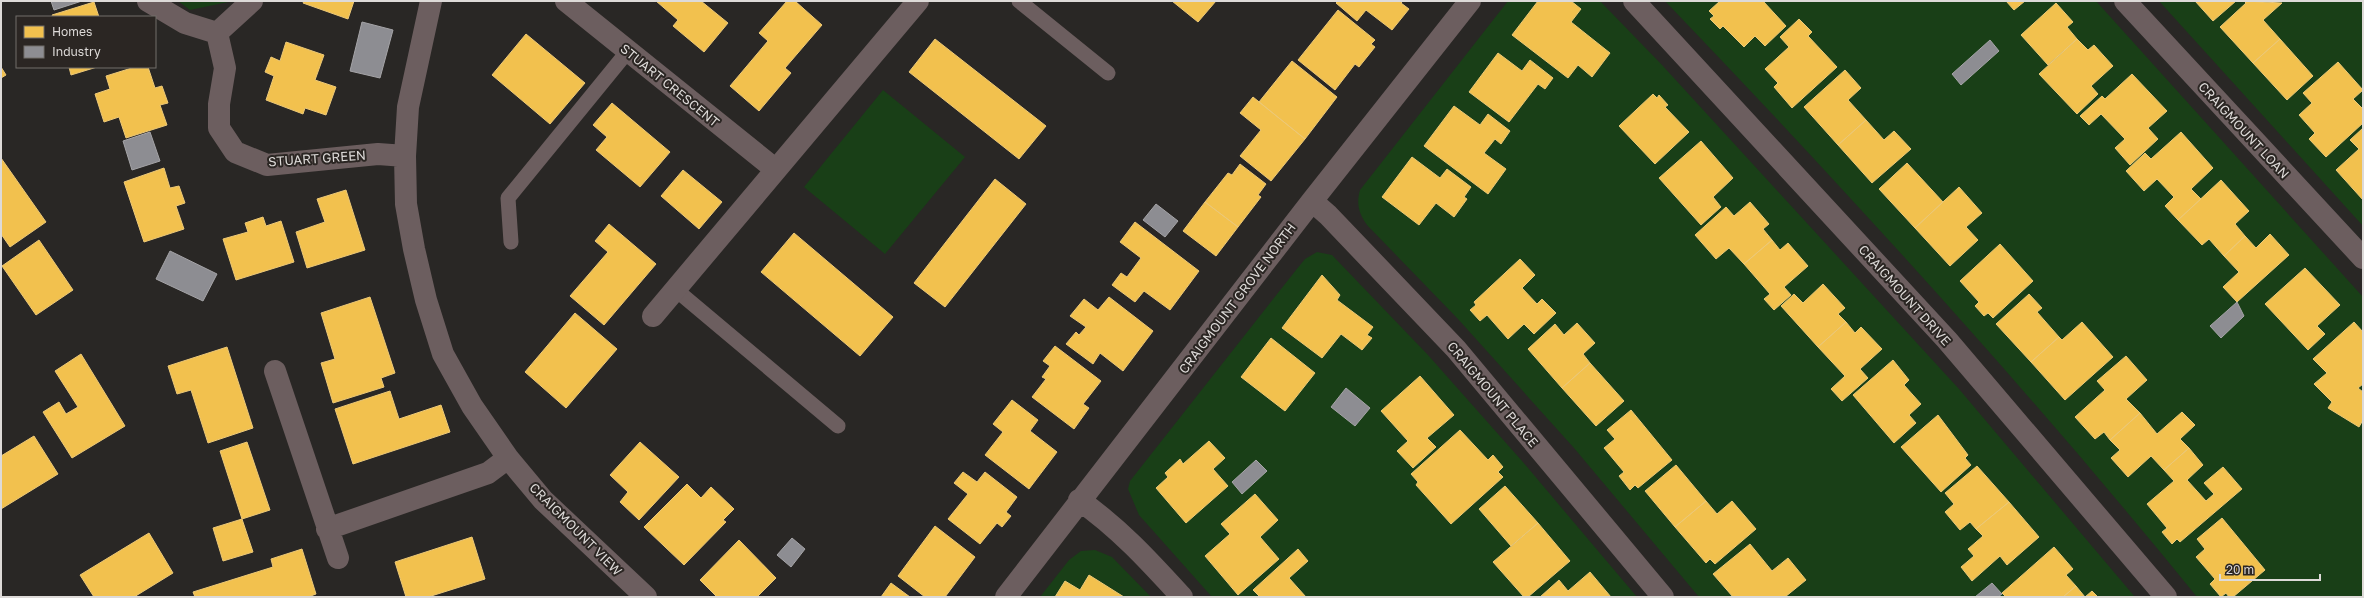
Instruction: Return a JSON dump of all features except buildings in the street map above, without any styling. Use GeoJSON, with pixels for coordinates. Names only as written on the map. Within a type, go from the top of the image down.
{"type":"FeatureCollection","features":[{"type":"Feature","properties":{"kind":"street"},"geometry":{"type":"LineString","coordinates":[[148,1],[184,23],[217,33],[252,1]]}},
{"type":"Feature","properties":{"kind":"street","name":"CRAIGMOUNT VIEW"},"geometry":{"type":"LineString","coordinates":[[431,1],[419,49],[408,107],[406,204],[414,249],[426,300],[443,354],[472,406],[508,458],[543,500],[646,597]]}},
{"type":"Feature","properties":{"kind":"street","name":"STUART CRESCENT"},"geometry":{"type":"LineString","coordinates":[[566,1],[775,169]]}},
{"type":"Feature","properties":{"kind":"street"},"geometry":{"type":"LineString","coordinates":[[653,316],[775,169],[918,1]]}},
{"type":"Feature","properties":{"kind":"street","name":"CRAIGMOUNT GROVE NORTH"},"geometry":{"type":"LineString","coordinates":[[1006,597],[1079,500],[1470,1]]}},
{"type":"Feature","properties":{"kind":"street","name":"CRAIGMOUNT DRIVE"},"geometry":{"type":"LineString","coordinates":[[1634,1],[1947,340],[2166,597]]}},
{"type":"Feature","properties":{"kind":"street","name":"CRAIGMOUNT LOAN"},"geometry":{"type":"LineString","coordinates":[[2126,1],[2363,258]]}},
{"type":"Feature","properties":{"kind":"street","name":"STUART GREEN"},"geometry":{"type":"LineString","coordinates":[[217,33],[225,68],[219,104],[219,128],[235,152],[267,165],[378,154],[406,156]]}},
{"type":"Feature","properties":{"kind":"street","name":"CRAIGMOUNT PLACE"},"geometry":{"type":"LineString","coordinates":[[1312,201],[1328,215],[1456,348],[1663,597]]}},
{"type":"Feature","properties":{"kind":"street"},"geometry":{"type":"LineString","coordinates":[[275,371],[338,558]]}},
{"type":"Feature","properties":{"kind":"street"},"geometry":{"type":"LineString","coordinates":[[327,529],[488,474],[508,458]]}},
{"type":"Feature","properties":{"kind":"street"},"geometry":{"type":"LineString","coordinates":[[1079,500],[1107,519],[1134,544],[1182,597]]}},
{"type":"Feature","properties":{"kind":"lane"},"geometry":{"type":"LineString","coordinates":[[1019,1],[1108,73]]}},
{"type":"Feature","properties":{"kind":"lane"},"geometry":{"type":"LineString","coordinates":[[511,242],[508,198],[628,51]]}},
{"type":"Feature","properties":{"kind":"lane"},"geometry":{"type":"LineString","coordinates":[[675,289],[838,426]]}},
{"type":"Feature","properties":{"kind":"green space"},"geometry":{"type":"Polygon","coordinates":[[[178,1],[233,1],[190,10],[178,1]]]}},
{"type":"Feature","properties":{"kind":"green space"},"geometry":{"type":"Polygon","coordinates":[[[1508,1],[1600,1],[1662,65],[1959,389],[2135,597],[1699,597],[1574,448],[1458,319],[1367,225],[1360,213],[1358,200],[1360,190],[1508,1]]]}},
{"type":"Feature","properties":{"kind":"green space"},"geometry":{"type":"Polygon","coordinates":[[[1665,1],[2096,1],[2363,297],[2363,597],[2197,597],[2069,444],[1937,293],[1734,73],[1665,1]]]}},
{"type":"Feature","properties":{"kind":"green space"},"geometry":{"type":"Polygon","coordinates":[[[2159,1],[2363,1],[2363,226],[2159,1]]]}},
{"type":"Feature","properties":{"kind":"green space"},"geometry":{"type":"Polygon","coordinates":[[[883,90],[965,157],[885,254],[804,187],[883,90]]]}},
{"type":"Feature","properties":{"kind":"green space"},"geometry":{"type":"Polygon","coordinates":[[[1317,252],[1332,255],[1428,355],[1522,461],[1637,597],[1212,597],[1139,515],[1128,489],[1130,481],[1296,270],[1305,259],[1317,252]]]}},
{"type":"Feature","properties":{"kind":"green space"},"geometry":{"type":"Polygon","coordinates":[[[1095,550],[1112,557],[1151,597],[1040,597],[1069,560],[1081,551],[1095,550]]]}}]}
